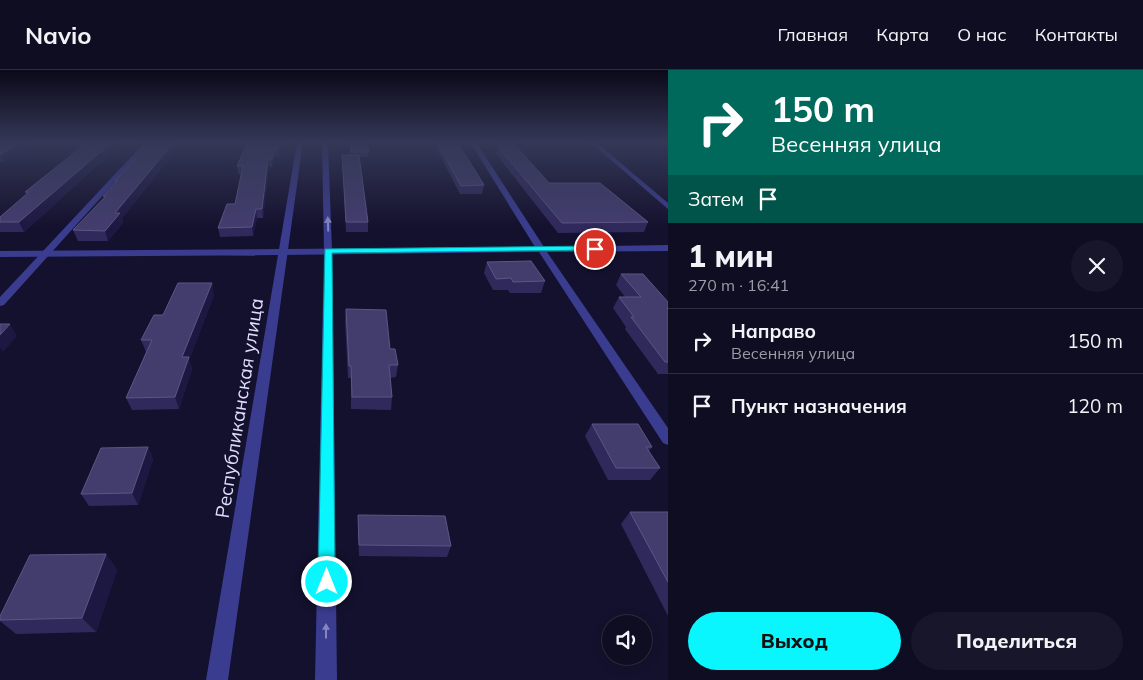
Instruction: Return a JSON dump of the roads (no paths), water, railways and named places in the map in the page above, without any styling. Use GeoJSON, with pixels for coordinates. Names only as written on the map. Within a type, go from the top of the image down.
{"type":"FeatureCollection","features":[{"type":"Feature","properties":{"kind":"street"},"geometry":{"type":"LineString","coordinates":[[0,303],[122,170]]}},
{"type":"Feature","properties":{"kind":"street","name":"Республиканская улица"},"geometry":{"type":"LineString","coordinates":[[217,680],[296,170]]}},
{"type":"Feature","properties":{"kind":"street"},"geometry":{"type":"LineString","coordinates":[[326,170],[328,251],[326,680]]}},
{"type":"Feature","properties":{"kind":"street"},"geometry":{"type":"LineString","coordinates":[[491,170],[541,249],[668,439]]}},
{"type":"Feature","properties":{"kind":"street"},"geometry":{"type":"LineString","coordinates":[[626,170],[668,207]]}},
{"type":"Feature","properties":{"kind":"street"},"geometry":{"type":"LineString","coordinates":[[0,254],[668,248]]}}]}
